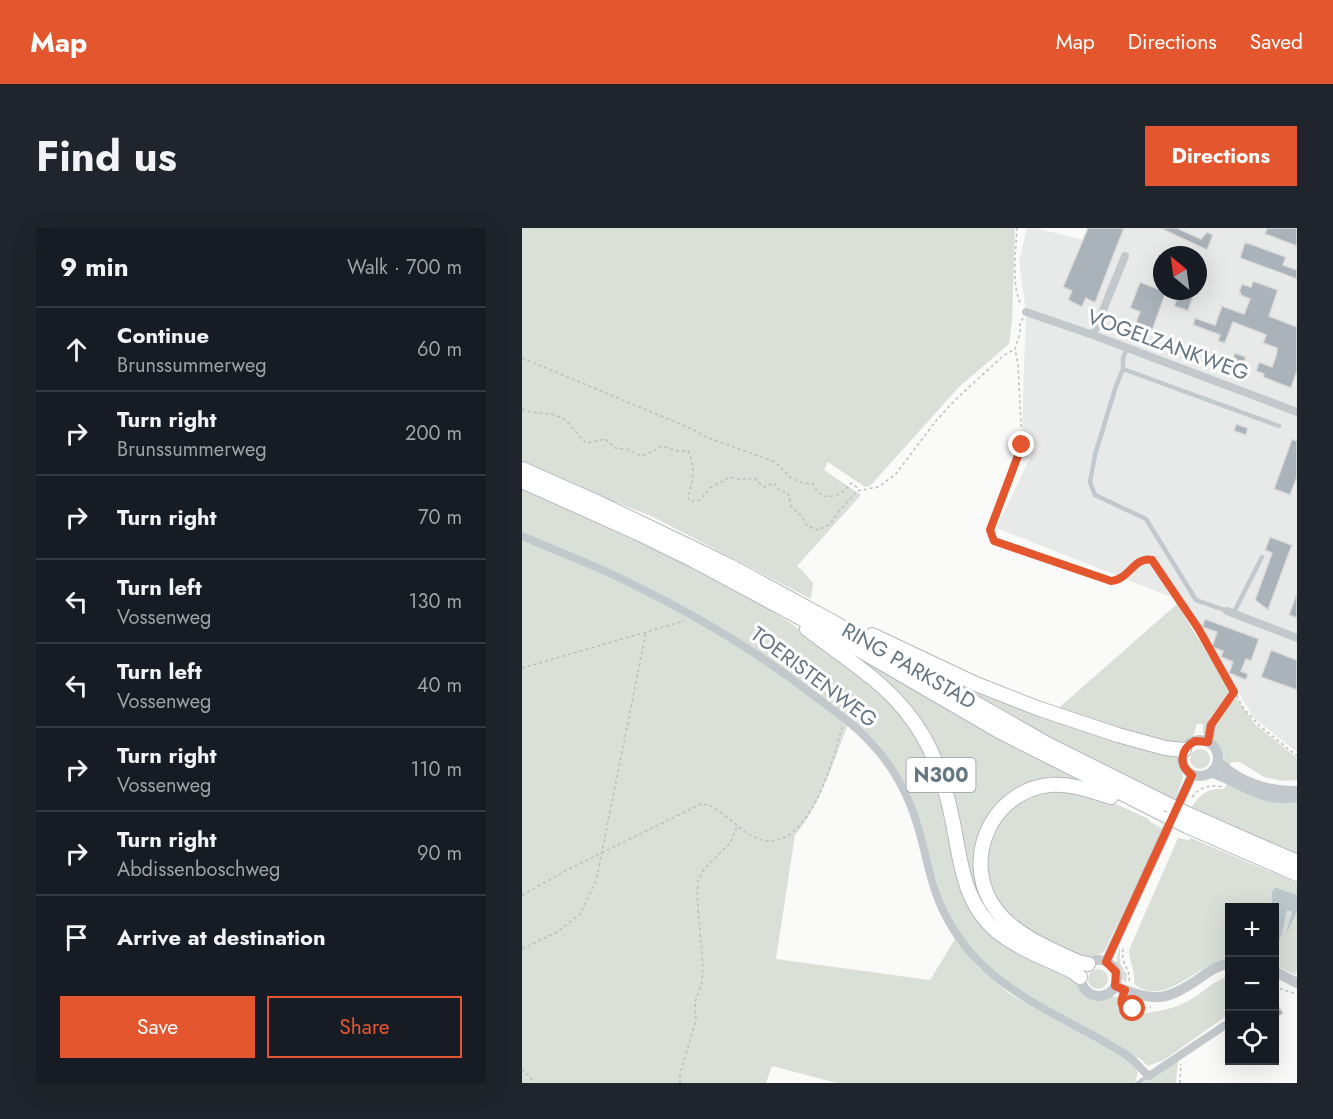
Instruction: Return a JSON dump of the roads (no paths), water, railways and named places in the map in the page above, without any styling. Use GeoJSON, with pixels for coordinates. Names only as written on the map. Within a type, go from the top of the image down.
{"type":"FeatureCollection","features":[{"type":"Feature","properties":{"kind":"highway","name":"RING PARKSTAD"},"geometry":{"type":"LineString","coordinates":[[522,469],[673,537],[804,606],[1164,809]]}},
{"type":"Feature","properties":{"kind":"highway","name":"RING PARKSTAD"},"geometry":{"type":"LineString","coordinates":[[522,481],[638,533],[773,601],[999,731],[1297,874]]}},
{"type":"Feature","properties":{"kind":"highway","name":"N300"},"geometry":{"type":"LineString","coordinates":[[773,601],[883,686],[903,707],[921,733],[935,759],[944,784],[965,886],[983,917],[1009,939],[1080,977]]}},
{"type":"Feature","properties":{"kind":"highway","name":"N300"},"geometry":{"type":"LineString","coordinates":[[804,606],[1008,697],[1118,735],[1165,748],[1184,750]]}},
{"type":"Feature","properties":{"kind":"highway","name":"N300"},"geometry":{"type":"LineString","coordinates":[[1088,964],[1078,962],[1021,933],[997,910],[987,892],[981,873],[981,852],[988,828],[1011,800],[1025,792],[1047,786],[1061,785],[1083,789],[1164,809]]}},
{"type":"Feature","properties":{"kind":"highway","name":"RING PARKSTAD"},"geometry":{"type":"LineString","coordinates":[[1190,821],[1297,862]]}},
{"type":"Feature","properties":{"kind":"street"},"geometry":{"type":"LineString","coordinates":[[1093,335],[1125,256]]}},
{"type":"Feature","properties":{"kind":"street","name":"VOGELZANKWEG"},"geometry":{"type":"LineString","coordinates":[[1026,312],[1297,412]]}},
{"type":"Feature","properties":{"kind":"street","name":"TOERISTENWEG"},"geometry":{"type":"LineString","coordinates":[[522,536],[628,582],[696,618],[761,656],[844,718],[872,744],[899,782],[917,823],[930,876],[942,909],[957,936],[972,956],[1011,990],[1128,1056],[1149,1076]]}},
{"type":"Feature","properties":{"kind":"street"},"geometry":{"type":"LineString","coordinates":[[1230,613],[1297,639]]}},
{"type":"Feature","properties":{"kind":"street"},"geometry":{"type":"LineString","coordinates":[[1208,742],[1211,725]]}},
{"type":"Feature","properties":{"kind":"street"},"geometry":{"type":"LineString","coordinates":[[1212,773],[1218,761],[1218,752],[1208,742],[1195,741],[1184,750],[1182,757],[1184,765],[1192,775],[1200,777],[1212,773],[1223,776],[1257,794],[1276,798],[1297,797]]}},
{"type":"Feature","properties":{"kind":"street"},"geometry":{"type":"LineString","coordinates":[[1218,761],[1227,769],[1258,786],[1273,790],[1297,791]]}},
{"type":"Feature","properties":{"kind":"street"},"geometry":{"type":"LineString","coordinates":[[1106,962],[1192,775]]}},
{"type":"Feature","properties":{"kind":"street"},"geometry":{"type":"LineString","coordinates":[[1120,988],[1116,972],[1106,962],[1095,961],[1088,964],[1080,977],[1084,989],[1096,996],[1120,988],[1149,997],[1170,996],[1215,968],[1225,965]]}},
{"type":"Feature","properties":{"kind":"street"},"geometry":{"type":"LineString","coordinates":[[1279,973],[1297,983]]}},
{"type":"Feature","properties":{"kind":"street"},"geometry":{"type":"LineString","coordinates":[[1149,1076],[1225,1025]]}},
{"type":"Feature","properties":{"kind":"lane"},"geometry":{"type":"LineString","coordinates":[[1127,348],[1123,358],[1123,369],[1095,455],[1090,482],[1095,495],[1146,519],[1196,600],[1230,613],[1262,557]]}},
{"type":"Feature","properties":{"kind":"lane"},"geometry":{"type":"LineString","coordinates":[[1123,369],[1279,426]]}},
{"type":"Feature","properties":{"kind":"lane"},"geometry":{"type":"LineString","coordinates":[[1138,1083],[1149,1076]]}}]}
